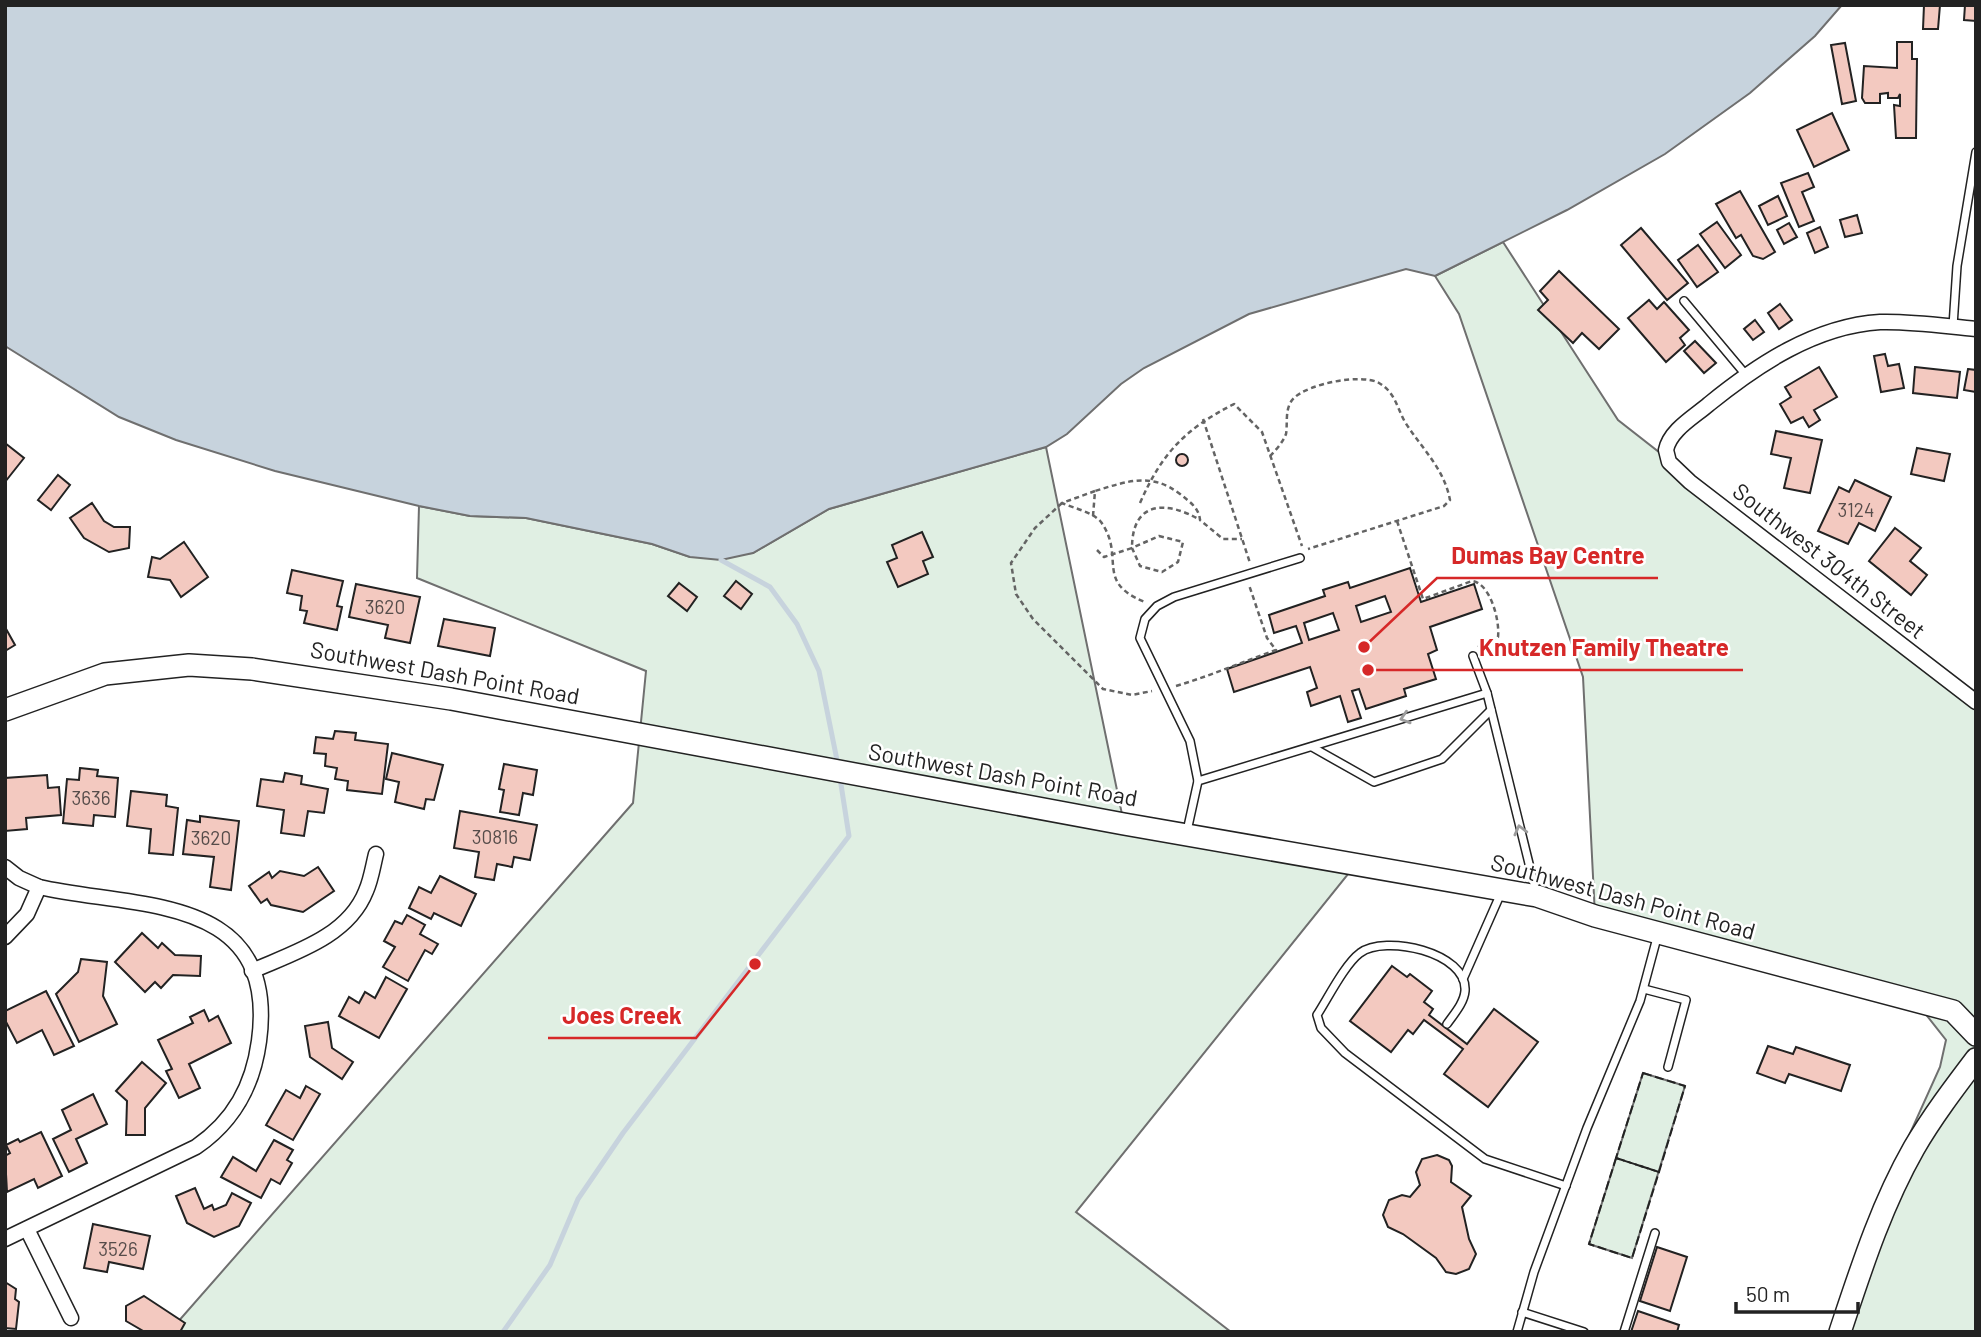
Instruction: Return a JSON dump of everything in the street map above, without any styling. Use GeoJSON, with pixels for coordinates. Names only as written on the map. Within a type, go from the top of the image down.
{"type":"FeatureCollection","features":[{"type":"Feature","properties":{"kind":"main road","name":"Southwest Dash Point Road"},"geometry":{"type":"LineString","coordinates":[[5,710],[105,674],[189,665],[337,679],[1186,835],[1537,896],[1658,933],[1953,1011],[1976,1035]]}},
{"type":"Feature","properties":{"kind":"main road"},"geometry":{"type":"LineString","coordinates":[[1840,1332],[1872,1236],[1903,1167],[1925,1129],[1976,1059]]}},
{"type":"Feature","properties":{"kind":"street"},"geometry":{"type":"LineString","coordinates":[[1746,376],[1802,342],[1877,322],[1976,329]]}},
{"type":"Feature","properties":{"kind":"street","name":"Southwest 304th Street"},"geometry":{"type":"LineString","coordinates":[[1746,376],[1679,428],[1667,446],[1670,461],[1690,482],[1976,702]]}},
{"type":"Feature","properties":{"kind":"street"},"geometry":{"type":"LineString","coordinates":[[252,971],[311,946],[339,927],[355,911],[366,891],[376,854]]}},
{"type":"Feature","properties":{"kind":"street"},"geometry":{"type":"LineString","coordinates":[[5,867],[19,878],[39,887],[133,900],[191,914],[231,940],[252,971],[260,1015],[257,1057],[244,1096],[226,1122],[196,1147],[5,1239]]}},
{"type":"Feature","properties":{"kind":"street"},"geometry":{"type":"LineString","coordinates":[[5,937],[27,914],[39,887]]}},
{"type":"Feature","properties":{"kind":"street"},"geometry":{"type":"LineString","coordinates":[[27,1229],[71,1318]]}},
{"type":"Feature","properties":{"kind":"lane"},"geometry":{"type":"LineString","coordinates":[[1954,327],[1957,266],[1976,152]]}},
{"type":"Feature","properties":{"kind":"lane"},"geometry":{"type":"LineString","coordinates":[[1684,301],[1746,376]]}},
{"type":"Feature","properties":{"kind":"lane"},"geometry":{"type":"LineString","coordinates":[[1186,835],[1198,781],[1190,741],[1140,638],[1145,619],[1157,606],[1174,597],[1300,558]]}},
{"type":"Feature","properties":{"kind":"lane"},"geometry":{"type":"LineString","coordinates":[[1473,656],[1487,692],[1537,896]]}},
{"type":"Feature","properties":{"kind":"lane"},"geometry":{"type":"LineString","coordinates":[[1198,781],[1487,692]]}},
{"type":"Feature","properties":{"kind":"lane"},"geometry":{"type":"LineString","coordinates":[[1312,747],[1374,782],[1442,760],[1491,710]]}},
{"type":"Feature","properties":{"kind":"lane"},"geometry":{"type":"LineString","coordinates":[[1447,1024],[1463,1000],[1463,979],[1503,890]]}},
{"type":"Feature","properties":{"kind":"lane"},"geometry":{"type":"LineString","coordinates":[[1517,1332],[1566,1186],[1644,989],[1658,933]]}},
{"type":"Feature","properties":{"kind":"lane"},"geometry":{"type":"LineString","coordinates":[[1463,979],[1454,964],[1430,952],[1379,944],[1360,952],[1317,1015],[1321,1028],[1345,1054],[1485,1160],[1566,1186]]}},
{"type":"Feature","properties":{"kind":"lane"},"geometry":{"type":"LineString","coordinates":[[1644,989],[1686,1000],[1668,1067]]}},
{"type":"Feature","properties":{"kind":"lane"},"geometry":{"type":"LineString","coordinates":[[1624,1332],[1655,1233]]}},
{"type":"Feature","properties":{"kind":"lane"},"geometry":{"type":"LineString","coordinates":[[1522,1312],[1584,1332]]}},
{"type":"Feature","properties":{"kind":"path"},"geometry":{"type":"LineString","coordinates":[[1140,503],[1151,479],[1170,450],[1203,419],[1234,404],[1262,432],[1270,456],[1304,551],[1444,506],[1450,500],[1447,485],[1425,447],[1405,422],[1392,395],[1381,384],[1367,378],[1342,378],[1294,398],[1287,410],[1286,435],[1270,456]]}},
{"type":"Feature","properties":{"kind":"path"},"geometry":{"type":"LineString","coordinates":[[1200,520],[1199,512],[1190,501],[1169,485],[1151,479],[1133,479],[1062,503],[1035,528],[1011,563],[1016,594],[1033,619],[1103,689],[1132,695],[1165,689],[1216,674],[1276,650],[1267,638],[1242,539],[1203,419]]}},
{"type":"Feature","properties":{"kind":"path"},"geometry":{"type":"LineString","coordinates":[[1093,516],[1095,491]]}},
{"type":"Feature","properties":{"kind":"path"},"geometry":{"type":"LineString","coordinates":[[1062,503],[1101,522],[1112,555],[1117,585],[1126,594],[1157,606]]}},
{"type":"Feature","properties":{"kind":"path"},"geometry":{"type":"LineString","coordinates":[[1097,550],[1104,557],[1132,548],[1159,536],[1183,542],[1178,562],[1162,572],[1140,566],[1132,548],[1132,529],[1137,519],[1149,511],[1167,506],[1183,510],[1223,538],[1242,539]]}},
{"type":"Feature","properties":{"kind":"path"},"geometry":{"type":"LineString","coordinates":[[1397,521],[1423,599],[1472,581],[1485,588],[1499,628],[1498,637],[1480,643],[1473,656]]}},
{"type":"Feature","properties":{"kind":"green space"},"geometry":{"type":"Polygon","coordinates":[[[1503,242],[1618,420],[1976,700],[1976,1332],[1838,1332],[1865,1233],[1940,1067],[1946,1040],[1924,1012],[1595,916],[1583,677],[1459,314],[1435,276],[1503,242]]]}},
{"type":"Feature","properties":{"kind":"green space"},"geometry":{"type":"Polygon","coordinates":[[[1046,447],[1124,824],[1357,863],[1076,1212],[1231,1332],[169,1332],[633,803],[646,671],[417,578],[419,506],[470,516],[526,518],[652,544],[690,557],[753,553],[829,509],[1046,447]]]}},
{"type":"Feature","properties":{"kind":"green space"},"geometry":{"type":"Polygon","coordinates":[[[1643,1073],[1685,1086],[1632,1258],[1589,1244],[1643,1073]]]}},
{"type":"Feature","properties":{"kind":"shaded area"},"geometry":{"type":"Polygon","coordinates":[[[5,5],[1842,5],[1815,36],[1750,93],[1665,154],[1567,210],[1435,276],[1406,269],[1249,314],[1144,368],[1121,384],[1067,434],[1046,447],[829,509],[753,553],[721,560],[690,557],[652,544],[526,518],[470,516],[419,506],[275,471],[176,440],[119,417],[5,346],[5,5]]]}},
{"type":"Feature","properties":{"kind":"building"},"geometry":{"type":"Polygon","coordinates":[[[1924,5],[1940,5],[1938,29],[1923,29],[1924,5]]]}},
{"type":"Feature","properties":{"kind":"building"},"geometry":{"type":"Polygon","coordinates":[[[1965,5],[1976,5],[1976,21],[1964,20],[1965,5]]]}},
{"type":"Feature","properties":{"kind":"building"},"geometry":{"type":"Polygon","coordinates":[[[1897,42],[1912,42],[1912,59],[1917,59],[1916,138],[1896,138],[1894,105],[1900,106],[1900,94],[1898,98],[1888,98],[1888,93],[1880,94],[1880,103],[1865,103],[1862,98],[1864,66],[1897,68],[1897,42]]]}},
{"type":"Feature","properties":{"kind":"building"},"geometry":{"type":"Polygon","coordinates":[[[1845,43],[1856,101],[1842,104],[1831,45],[1845,43]]]}},
{"type":"Feature","properties":{"kind":"building"},"geometry":{"type":"Polygon","coordinates":[[[1832,113],[1849,150],[1814,167],[1797,130],[1832,113]]]}},
{"type":"Feature","properties":{"kind":"building"},"geometry":{"type":"Polygon","coordinates":[[[1808,173],[1814,187],[1802,192],[1814,221],[1799,227],[1781,183],[1808,173]]]}},
{"type":"Feature","properties":{"kind":"building"},"geometry":{"type":"Polygon","coordinates":[[[1740,191],[1775,252],[1763,259],[1753,256],[1741,235],[1736,238],[1716,204],[1740,191]]]}},
{"type":"Feature","properties":{"kind":"building"},"geometry":{"type":"Polygon","coordinates":[[[1778,196],[1787,216],[1768,225],[1759,206],[1778,196]]]}},
{"type":"Feature","properties":{"kind":"building"},"geometry":{"type":"Polygon","coordinates":[[[1857,215],[1862,233],[1845,237],[1840,220],[1857,215]]]}},
{"type":"Feature","properties":{"kind":"building"},"geometry":{"type":"Polygon","coordinates":[[[1717,222],[1741,255],[1725,268],[1700,234],[1717,222]]]}},
{"type":"Feature","properties":{"kind":"building"},"geometry":{"type":"Polygon","coordinates":[[[1789,223],[1797,237],[1784,244],[1777,230],[1789,223]]]}},
{"type":"Feature","properties":{"kind":"building"},"geometry":{"type":"Polygon","coordinates":[[[1820,227],[1828,247],[1815,253],[1807,233],[1820,227]]]}},
{"type":"Feature","properties":{"kind":"building"},"geometry":{"type":"Polygon","coordinates":[[[1641,228],[1688,283],[1667,300],[1621,245],[1641,228]]]}},
{"type":"Feature","properties":{"kind":"building"},"geometry":{"type":"Polygon","coordinates":[[[1698,245],[1718,272],[1697,287],[1678,260],[1698,245]]]}},
{"type":"Feature","properties":{"kind":"building"},"geometry":{"type":"Polygon","coordinates":[[[1559,271],[1619,329],[1599,349],[1582,333],[1573,343],[1538,310],[1548,300],[1540,291],[1559,271]]]}},
{"type":"Feature","properties":{"kind":"building"},"geometry":{"type":"Polygon","coordinates":[[[1649,300],[1657,309],[1664,302],[1689,330],[1680,338],[1685,345],[1666,362],[1628,318],[1649,300]]]}},
{"type":"Feature","properties":{"kind":"building"},"geometry":{"type":"Polygon","coordinates":[[[1780,304],[1792,320],[1779,329],[1768,313],[1780,304]]]}},
{"type":"Feature","properties":{"kind":"building"},"geometry":{"type":"Polygon","coordinates":[[[1755,320],[1764,332],[1753,340],[1744,329],[1755,320]]]}},
{"type":"Feature","properties":{"kind":"building"},"geometry":{"type":"Polygon","coordinates":[[[1695,341],[1716,363],[1704,373],[1684,351],[1695,341]]]}},
{"type":"Feature","properties":{"kind":"building"},"geometry":{"type":"Polygon","coordinates":[[[1885,354],[1888,366],[1899,364],[1904,388],[1881,392],[1874,356],[1885,354]]]}},
{"type":"Feature","properties":{"kind":"building"},"geometry":{"type":"Polygon","coordinates":[[[1819,367],[1837,397],[1814,410],[1820,420],[1809,427],[1803,417],[1791,423],[1780,404],[1791,397],[1785,387],[1819,367]]]}},
{"type":"Feature","properties":{"kind":"building"},"geometry":{"type":"Polygon","coordinates":[[[1915,367],[1960,372],[1957,398],[1913,393],[1915,367]]]}},
{"type":"Feature","properties":{"kind":"building"},"geometry":{"type":"Polygon","coordinates":[[[1968,369],[1976,370],[1976,392],[1964,390],[1968,369]]]}},
{"type":"Feature","properties":{"kind":"building"},"geometry":{"type":"Polygon","coordinates":[[[1776,431],[1822,440],[1810,493],[1784,488],[1791,458],[1771,454],[1776,431]]]}},
{"type":"Feature","properties":{"kind":"building"},"geometry":{"type":"Polygon","coordinates":[[[5,443],[24,458],[5,482],[5,443]]]}},
{"type":"Feature","properties":{"kind":"building"},"geometry":{"type":"Polygon","coordinates":[[[1917,448],[1950,454],[1944,481],[1911,474],[1917,448]]]}},
{"type":"Feature","properties":{"kind":"building"},"geometry":{"type":"Polygon","coordinates":[[[1177,455],[1187,455],[1187,465],[1177,465],[1177,455]]]}},
{"type":"Feature","properties":{"kind":"building"},"geometry":{"type":"Polygon","coordinates":[[[58,475],[70,485],[51,510],[38,500],[58,475]]]}},
{"type":"Feature","properties":{"kind":"building"},"geometry":{"type":"Polygon","coordinates":[[[1855,480],[1891,497],[1875,531],[1859,523],[1848,544],[1818,531],[1839,487],[1849,492],[1855,480]]]}},
{"type":"Feature","properties":{"kind":"building"},"geometry":{"type":"Polygon","coordinates":[[[92,503],[104,521],[114,527],[130,527],[129,548],[109,552],[84,538],[70,518],[92,503]]]}},
{"type":"Feature","properties":{"kind":"building"},"geometry":{"type":"Polygon","coordinates":[[[1895,528],[1921,548],[1910,561],[1927,575],[1911,595],[1869,561],[1895,528]]]}},
{"type":"Feature","properties":{"kind":"building"},"geometry":{"type":"Polygon","coordinates":[[[922,532],[933,557],[923,561],[928,574],[898,587],[887,562],[897,558],[892,545],[922,532]]]}},
{"type":"Feature","properties":{"kind":"building"},"geometry":{"type":"Polygon","coordinates":[[[184,542],[208,577],[181,597],[170,580],[148,577],[152,557],[160,559],[184,542]]]}},
{"type":"Feature","properties":{"kind":"building"},"geometry":{"type":"Polygon","coordinates":[[[1410,568],[1421,602],[1474,584],[1482,609],[1430,627],[1437,650],[1428,654],[1436,679],[1404,689],[1406,696],[1366,709],[1359,689],[1352,691],[1361,718],[1348,722],[1340,696],[1311,706],[1307,692],[1317,688],[1310,667],[1234,692],[1227,669],[1302,643],[1296,626],[1274,633],[1269,615],[1325,596],[1323,590],[1348,582],[1350,588],[1410,568]],[[1385,596],[1356,606],[1361,622],[1391,612],[1385,596]],[[1333,613],[1304,623],[1309,640],[1339,630],[1333,613]]]}},
{"type":"Feature","properties":{"kind":"building"},"geometry":{"type":"Polygon","coordinates":[[[292,570],[343,581],[337,606],[342,607],[337,630],[304,623],[307,611],[300,610],[302,596],[287,593],[292,570]]]}},
{"type":"Feature","properties":{"kind":"building"},"geometry":{"type":"Polygon","coordinates":[[[736,581],[752,594],[741,609],[724,596],[736,581]]]}},
{"type":"Feature","properties":{"kind":"building"},"geometry":{"type":"Polygon","coordinates":[[[679,583],[697,597],[687,611],[668,596],[679,583]]]}},
{"type":"Feature","properties":{"kind":"building"},"geometry":{"type":"Polygon","coordinates":[[[356,584],[420,597],[410,643],[385,638],[388,625],[349,617],[356,584]]]}},
{"type":"Feature","properties":{"kind":"building"},"geometry":{"type":"Polygon","coordinates":[[[444,619],[495,628],[490,656],[438,646],[444,619]]]}},
{"type":"Feature","properties":{"kind":"building"},"geometry":{"type":"Polygon","coordinates":[[[5,627],[15,645],[5,651],[5,627]]]}},
{"type":"Feature","properties":{"kind":"building"},"geometry":{"type":"Polygon","coordinates":[[[335,731],[356,733],[355,740],[388,744],[382,794],[347,790],[348,781],[335,779],[337,768],[325,766],[326,754],[314,753],[316,737],[333,739],[335,731]]]}},
{"type":"Feature","properties":{"kind":"building"},"geometry":{"type":"Polygon","coordinates":[[[392,753],[443,765],[434,800],[426,799],[424,809],[395,802],[399,782],[386,779],[392,753]]]}},
{"type":"Feature","properties":{"kind":"building"},"geometry":{"type":"Polygon","coordinates":[[[504,764],[537,770],[533,795],[523,793],[519,815],[500,812],[504,790],[499,789],[504,764]]]}},
{"type":"Feature","properties":{"kind":"building"},"geometry":{"type":"Polygon","coordinates":[[[80,768],[98,770],[97,776],[118,778],[115,817],[94,815],[93,826],[63,823],[67,779],[79,780],[80,768]]]}},
{"type":"Feature","properties":{"kind":"building"},"geometry":{"type":"Polygon","coordinates":[[[285,773],[302,776],[301,784],[328,789],[324,813],[308,811],[304,836],[281,833],[284,810],[257,806],[261,779],[283,782],[285,773]]]}},
{"type":"Feature","properties":{"kind":"building"},"geometry":{"type":"Polygon","coordinates":[[[47,775],[48,788],[59,787],[61,815],[26,818],[27,829],[5,831],[5,778],[47,775]]]}},
{"type":"Feature","properties":{"kind":"building"},"geometry":{"type":"Polygon","coordinates":[[[131,791],[167,795],[166,806],[178,808],[173,855],[149,853],[151,829],[127,826],[131,791]]]}},
{"type":"Feature","properties":{"kind":"building"},"geometry":{"type":"Polygon","coordinates":[[[460,811],[537,825],[530,860],[514,857],[512,867],[497,864],[494,880],[475,877],[479,852],[454,848],[460,811]]]}},
{"type":"Feature","properties":{"kind":"building"},"geometry":{"type":"Polygon","coordinates":[[[200,816],[239,821],[231,890],[210,887],[214,857],[183,854],[187,820],[200,822],[200,816]]]}},
{"type":"Feature","properties":{"kind":"building"},"geometry":{"type":"Polygon","coordinates":[[[318,867],[334,891],[303,912],[271,905],[267,899],[261,903],[249,886],[269,872],[272,878],[280,871],[304,876],[318,867]]]}},
{"type":"Feature","properties":{"kind":"building"},"geometry":{"type":"Polygon","coordinates":[[[440,876],[476,894],[461,926],[434,913],[431,919],[409,908],[419,887],[431,893],[440,876]]]}},
{"type":"Feature","properties":{"kind":"building"},"geometry":{"type":"Polygon","coordinates":[[[407,915],[425,925],[420,934],[438,944],[432,954],[425,950],[408,981],[383,967],[395,947],[384,941],[395,921],[402,924],[407,915]]]}},
{"type":"Feature","properties":{"kind":"building"},"geometry":{"type":"Polygon","coordinates":[[[142,933],[158,948],[162,943],[175,955],[201,956],[200,976],[173,975],[161,988],[155,982],[145,992],[115,962],[142,933]]]}},
{"type":"Feature","properties":{"kind":"building"},"geometry":{"type":"Polygon","coordinates":[[[81,959],[107,962],[103,996],[117,1024],[79,1042],[56,994],[78,972],[81,959]]]}},
{"type":"Feature","properties":{"kind":"building"},"geometry":{"type":"Polygon","coordinates":[[[1392,966],[1407,977],[1410,974],[1432,991],[1424,1002],[1433,1009],[1429,1015],[1467,1044],[1494,1009],[1538,1042],[1488,1107],[1444,1074],[1463,1049],[1424,1020],[1413,1034],[1408,1030],[1391,1052],[1350,1021],[1392,966]]]}},
{"type":"Feature","properties":{"kind":"building"},"geometry":{"type":"Polygon","coordinates":[[[386,977],[407,989],[379,1038],[339,1016],[349,997],[359,1003],[365,992],[375,998],[386,977]]]}},
{"type":"Feature","properties":{"kind":"building"},"geometry":{"type":"Polygon","coordinates":[[[46,991],[74,1046],[54,1055],[42,1030],[17,1043],[5,1020],[5,1011],[46,991]]]}},
{"type":"Feature","properties":{"kind":"building"},"geometry":{"type":"Polygon","coordinates":[[[204,1010],[209,1021],[218,1016],[231,1043],[189,1064],[200,1088],[179,1098],[166,1071],[172,1069],[158,1040],[193,1023],[190,1017],[204,1010]]]}},
{"type":"Feature","properties":{"kind":"building"},"geometry":{"type":"Polygon","coordinates":[[[328,1022],[332,1048],[353,1062],[342,1079],[310,1057],[305,1026],[328,1022]]]}},
{"type":"Feature","properties":{"kind":"building"},"geometry":{"type":"Polygon","coordinates":[[[1768,1046],[1793,1054],[1796,1047],[1850,1065],[1841,1091],[1789,1074],[1785,1083],[1757,1073],[1768,1046]]]}},
{"type":"Feature","properties":{"kind":"building"},"geometry":{"type":"Polygon","coordinates":[[[142,1062],[166,1083],[145,1108],[145,1135],[126,1135],[127,1101],[116,1091],[142,1062]]]}},
{"type":"Feature","properties":{"kind":"building"},"geometry":{"type":"Polygon","coordinates":[[[306,1086],[320,1094],[293,1140],[266,1125],[286,1090],[300,1098],[306,1086]]]}},
{"type":"Feature","properties":{"kind":"building"},"geometry":{"type":"Polygon","coordinates":[[[93,1094],[107,1124],[76,1139],[87,1163],[69,1172],[53,1139],[71,1130],[62,1110],[93,1094]]]}},
{"type":"Feature","properties":{"kind":"building"},"geometry":{"type":"Polygon","coordinates":[[[41,1132],[62,1176],[38,1188],[34,1179],[7,1192],[5,1156],[10,1153],[6,1145],[41,1132]]]}},
{"type":"Feature","properties":{"kind":"building"},"geometry":{"type":"Polygon","coordinates":[[[274,1140],[293,1150],[287,1160],[292,1163],[280,1184],[271,1179],[261,1198],[221,1177],[233,1157],[256,1171],[274,1140]]]}},
{"type":"Feature","properties":{"kind":"building"},"geometry":{"type":"Polygon","coordinates":[[[1437,1155],[1449,1160],[1452,1166],[1451,1182],[1471,1196],[1462,1207],[1469,1239],[1476,1254],[1469,1269],[1456,1274],[1446,1272],[1436,1258],[1403,1234],[1388,1227],[1383,1215],[1389,1200],[1402,1195],[1410,1197],[1420,1185],[1416,1172],[1422,1159],[1437,1155]]]}},
{"type":"Feature","properties":{"kind":"building"},"geometry":{"type":"Polygon","coordinates":[[[195,1188],[204,1209],[212,1205],[214,1210],[226,1205],[232,1193],[251,1203],[239,1226],[214,1237],[187,1223],[176,1196],[195,1188]]]}},
{"type":"Feature","properties":{"kind":"building"},"geometry":{"type":"Polygon","coordinates":[[[93,1224],[150,1236],[143,1269],[109,1262],[107,1272],[84,1268],[93,1224]]]}},
{"type":"Feature","properties":{"kind":"building"},"geometry":{"type":"Polygon","coordinates":[[[1657,1247],[1687,1257],[1670,1311],[1640,1301],[1657,1247]]]}},
{"type":"Feature","properties":{"kind":"building"},"geometry":{"type":"Polygon","coordinates":[[[5,1282],[16,1289],[15,1299],[19,1302],[16,1329],[5,1328],[5,1282]]]}},
{"type":"Feature","properties":{"kind":"building"},"geometry":{"type":"Polygon","coordinates":[[[144,1296],[185,1323],[180,1332],[145,1332],[126,1321],[126,1306],[144,1296]]]}},
{"type":"Feature","properties":{"kind":"building"},"geometry":{"type":"Polygon","coordinates":[[[1638,1311],[1679,1325],[1677,1332],[1631,1332],[1638,1311]]]}},
{"type":"Feature","properties":{"kind":"waterway"},"geometry":{"type":"LineString","coordinates":[[721,560],[770,587],[797,624],[819,671],[838,765]]}},
{"type":"Feature","properties":{"kind":"waterway"},"geometry":{"type":"LineString","coordinates":[[503,1332],[550,1265],[578,1199],[623,1133],[849,836],[840,778]]}},
{"type":"Feature","properties":{"kind":"fence"},"geometry":{"type":"LineString","coordinates":[[1643,1073],[1685,1086],[1659,1172],[1616,1158],[1643,1073]]}},
{"type":"Feature","properties":{"kind":"fence"},"geometry":{"type":"LineString","coordinates":[[1616,1158],[1659,1172],[1632,1258],[1589,1244],[1616,1158]]}},
{"type":"Feature","properties":{"kind":"place","name":"Dumas Bay Centre"},"geometry":{"type":"Point","coordinates":[1364,647]}},
{"type":"Feature","properties":{"kind":"place","name":"Knutzen Family Theatre"},"geometry":{"type":"Point","coordinates":[1368,670]}},
{"type":"Feature","properties":{"kind":"place","name":"Joes Creek"},"geometry":{"type":"Point","coordinates":[755,964]}}]}
